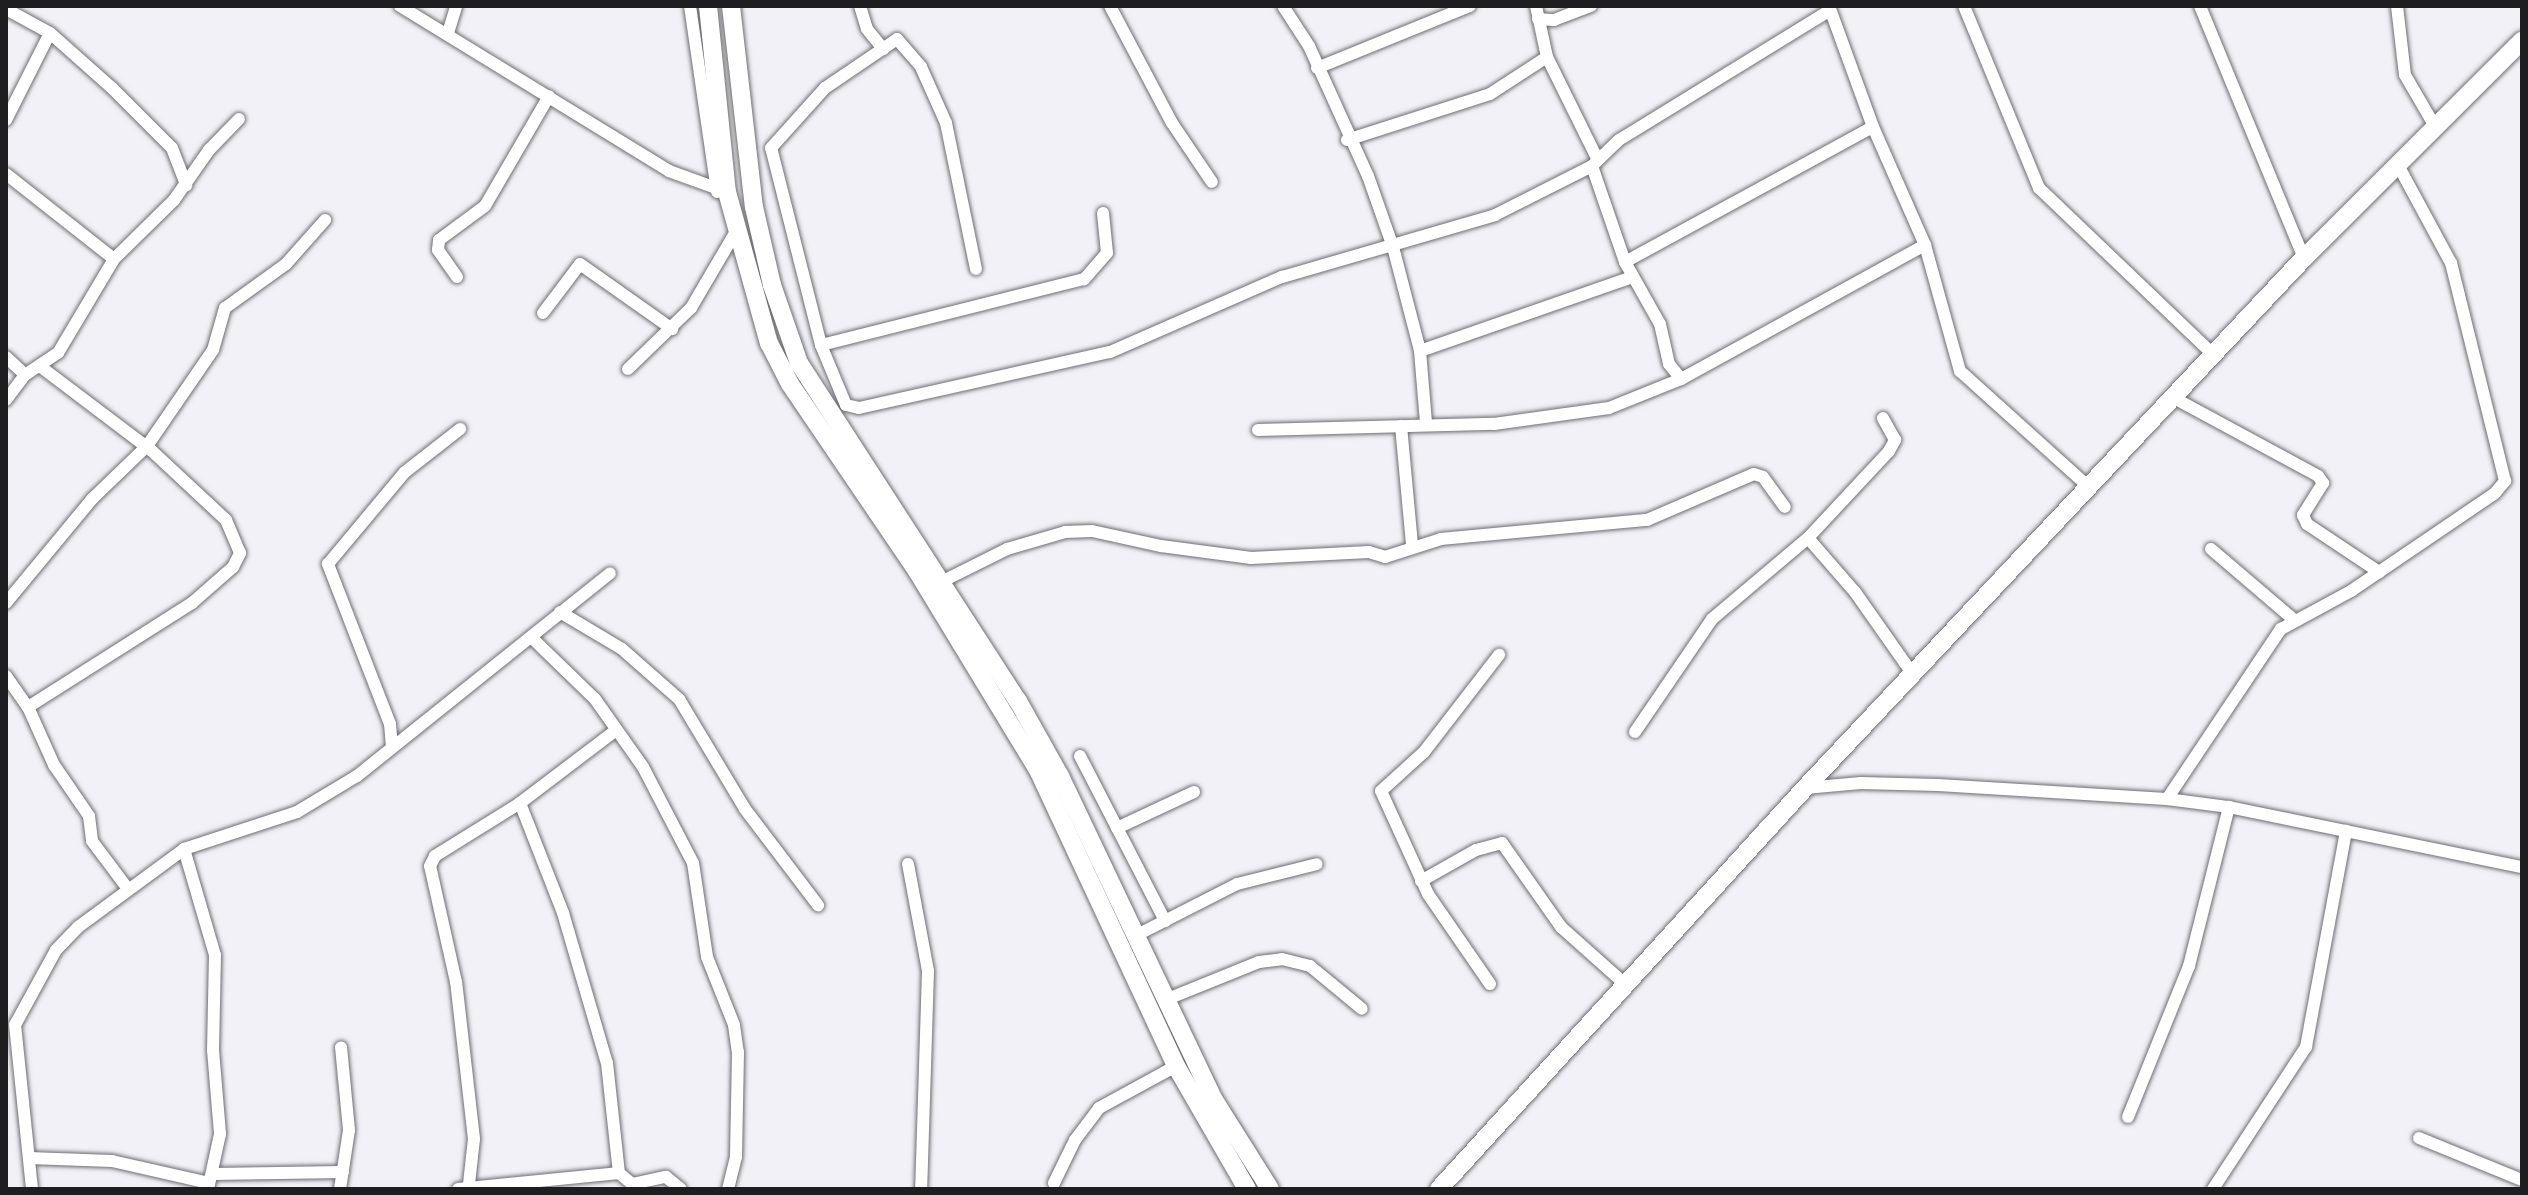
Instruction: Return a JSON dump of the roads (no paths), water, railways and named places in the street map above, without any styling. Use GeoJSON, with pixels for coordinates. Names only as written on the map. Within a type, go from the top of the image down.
{"type":"FeatureCollection","features":[{"type":"Feature","properties":{"kind":"main road"},"geometry":{"type":"LineString","coordinates":[[708,6],[722,192],[761,323],[780,366],[917,571],[1039,772],[1176,1066],[1247,1189]]}},
{"type":"Feature","properties":{"kind":"main road"},"geometry":{"type":"LineString","coordinates":[[731,6],[754,207],[786,334],[825,407],[943,581],[1060,776],[1214,1100],[1270,1189]]}},
{"type":"Feature","properties":{"kind":"main road"},"geometry":{"type":"LineString","coordinates":[[1439,1189],[1805,788],[1914,676],[2304,258],[2522,41]]}},
{"type":"Feature","properties":{"kind":"street"},"geometry":{"type":"LineString","coordinates":[[400,6],[669,171],[722,192]]}},
{"type":"Feature","properties":{"kind":"street"},"geometry":{"type":"LineString","coordinates":[[448,33],[456,6]]}},
{"type":"Feature","properties":{"kind":"street"},"geometry":{"type":"LineString","coordinates":[[690,6],[722,192]]}},
{"type":"Feature","properties":{"kind":"street"},"geometry":{"type":"LineString","coordinates":[[860,6],[867,29],[883,49]]}},
{"type":"Feature","properties":{"kind":"street"},"geometry":{"type":"LineString","coordinates":[[1110,6],[1172,123],[1212,182]]}},
{"type":"Feature","properties":{"kind":"street"},"geometry":{"type":"LineString","coordinates":[[1283,6],[1317,68],[1347,140],[1368,176],[1393,247],[1420,351],[1426,423]]}},
{"type":"Feature","properties":{"kind":"street"},"geometry":{"type":"LineString","coordinates":[[1317,68],[1470,6]]}},
{"type":"Feature","properties":{"kind":"street"},"geometry":{"type":"LineString","coordinates":[[1591,6],[1561,18],[1537,13],[1547,57],[1595,163],[1625,262],[1660,324],[1669,364],[1681,379]]}},
{"type":"Feature","properties":{"kind":"street"},"geometry":{"type":"LineString","coordinates":[[1964,6],[2039,188],[2214,355]]}},
{"type":"Feature","properties":{"kind":"street"},"geometry":{"type":"LineString","coordinates":[[2200,6],[2304,258]]}},
{"type":"Feature","properties":{"kind":"street"},"geometry":{"type":"LineString","coordinates":[[2397,6],[2405,75],[2436,128]]}},
{"type":"Feature","properties":{"kind":"street"},"geometry":{"type":"LineString","coordinates":[[976,269],[952,143],[935,97],[904,43],[897,39],[825,88],[771,148],[821,345],[846,405],[859,408],[1110,352],[1282,277],[1495,215],[1595,163],[1628,134],[1830,8],[1873,127],[1925,245],[1966,382],[2056,452],[2090,488]]}},
{"type":"Feature","properties":{"kind":"street"},"geometry":{"type":"LineString","coordinates":[[6,9],[50,33],[172,148],[186,185]]}},
{"type":"Feature","properties":{"kind":"street"},"geometry":{"type":"LineString","coordinates":[[6,120],[50,33]]}},
{"type":"Feature","properties":{"kind":"street"},"geometry":{"type":"LineString","coordinates":[[1347,140],[1490,94],[1547,57]]}},
{"type":"Feature","properties":{"kind":"street"},"geometry":{"type":"LineString","coordinates":[[457,277],[438,250],[439,240],[485,206],[549,96]]}},
{"type":"Feature","properties":{"kind":"street"},"geometry":{"type":"LineString","coordinates":[[6,400],[25,375],[58,353],[114,259],[186,185],[209,150],[239,119]]}},
{"type":"Feature","properties":{"kind":"street"},"geometry":{"type":"LineString","coordinates":[[1625,262],[1873,127]]}},
{"type":"Feature","properties":{"kind":"street"},"geometry":{"type":"LineString","coordinates":[[2167,799],[2271,643],[2293,619],[2333,602],[2505,481],[2451,263],[2398,165]]}},
{"type":"Feature","properties":{"kind":"street"},"geometry":{"type":"LineString","coordinates":[[6,174],[114,259]]}},
{"type":"Feature","properties":{"kind":"street"},"geometry":{"type":"LineString","coordinates":[[821,345],[1084,279],[1107,253],[1103,213]]}},
{"type":"Feature","properties":{"kind":"street"},"geometry":{"type":"LineString","coordinates":[[6,603],[92,499],[147,446],[213,350],[225,308],[286,264],[325,220]]}},
{"type":"Feature","properties":{"kind":"street"},"geometry":{"type":"LineString","coordinates":[[628,369],[691,308],[735,233]]}},
{"type":"Feature","properties":{"kind":"street"},"geometry":{"type":"LineString","coordinates":[[1258,430],[1426,423],[1494,424],[1609,408],[1681,379],[1925,245]]}},
{"type":"Feature","properties":{"kind":"street"},"geometry":{"type":"LineString","coordinates":[[543,313],[580,264],[672,329]]}},
{"type":"Feature","properties":{"kind":"street"},"geometry":{"type":"LineString","coordinates":[[1420,351],[1632,277]]}},
{"type":"Feature","properties":{"kind":"street"},"geometry":{"type":"LineString","coordinates":[[6,357],[25,375]]}},
{"type":"Feature","properties":{"kind":"street"},"geometry":{"type":"LineString","coordinates":[[28,707],[192,603],[238,560],[240,553],[226,520],[147,446],[41,367]]}},
{"type":"Feature","properties":{"kind":"street"},"geometry":{"type":"LineString","coordinates":[[2174,398],[2318,476],[2323,483],[2303,515],[2307,524],[2379,572]]}},
{"type":"Feature","properties":{"kind":"street"},"geometry":{"type":"LineString","coordinates":[[1635,732],[1712,619],[1808,538],[1894,445],[1883,418]]}},
{"type":"Feature","properties":{"kind":"street"},"geometry":{"type":"LineString","coordinates":[[1401,426],[1412,544]]}},
{"type":"Feature","properties":{"kind":"street"},"geometry":{"type":"LineString","coordinates":[[392,747],[390,724],[328,564],[405,472],[460,429]]}},
{"type":"Feature","properties":{"kind":"street"},"geometry":{"type":"LineString","coordinates":[[943,581],[1007,549],[1065,532],[1092,531],[1161,546],[1288,559],[1369,552],[1385,557],[1412,544],[1633,523],[1699,502],[1754,474],[1763,477],[1785,507]]}},
{"type":"Feature","properties":{"kind":"street"},"geometry":{"type":"LineString","coordinates":[[1808,538],[1855,592],[1914,676]]}},
{"type":"Feature","properties":{"kind":"street"},"geometry":{"type":"LineString","coordinates":[[2211,549],[2293,619]]}},
{"type":"Feature","properties":{"kind":"street"},"geometry":{"type":"LineString","coordinates":[[32,1189],[10,1024],[38,974],[56,950],[128,889],[184,849],[297,812],[357,776],[610,573]]}},
{"type":"Feature","properties":{"kind":"street"},"geometry":{"type":"LineString","coordinates":[[560,612],[622,649],[679,699],[745,809],[818,905]]}},
{"type":"Feature","properties":{"kind":"street"},"geometry":{"type":"LineString","coordinates":[[531,637],[595,699],[643,767],[693,863],[707,957],[734,1025],[740,1090],[728,1189]]}},
{"type":"Feature","properties":{"kind":"street"},"geometry":{"type":"LineString","coordinates":[[1490,984],[1421,881],[1381,791],[1424,752],[1499,655]]}},
{"type":"Feature","properties":{"kind":"street"},"geometry":{"type":"LineString","coordinates":[[6,676],[28,707],[54,765],[89,816],[92,841],[128,889]]}},
{"type":"Feature","properties":{"kind":"street"},"geometry":{"type":"LineString","coordinates":[[390,724],[407,735]]}},
{"type":"Feature","properties":{"kind":"street"},"geometry":{"type":"LineString","coordinates":[[616,730],[520,803],[435,856],[430,866],[456,982],[474,1139],[464,1186],[550,1182],[619,1173]]}},
{"type":"Feature","properties":{"kind":"street"},"geometry":{"type":"LineString","coordinates":[[1080,756],[1165,921]]}},
{"type":"Feature","properties":{"kind":"street"},"geometry":{"type":"LineString","coordinates":[[1805,788],[1861,783],[1938,785],[2167,799],[2229,807],[2522,867]]}},
{"type":"Feature","properties":{"kind":"street"},"geometry":{"type":"LineString","coordinates":[[1117,828],[1194,792]]}},
{"type":"Feature","properties":{"kind":"street"},"geometry":{"type":"LineString","coordinates":[[520,803],[563,913],[607,1063],[619,1173],[632,1184],[666,1177],[681,1189]]}},
{"type":"Feature","properties":{"kind":"street"},"geometry":{"type":"LineString","coordinates":[[2128,1117],[2189,966],[2229,807]]}},
{"type":"Feature","properties":{"kind":"street"},"geometry":{"type":"LineString","coordinates":[[2213,1189],[2306,1047],[2346,831]]}},
{"type":"Feature","properties":{"kind":"street"},"geometry":{"type":"LineString","coordinates":[[1421,881],[1476,850],[1502,843],[1561,927],[1625,984]]}},
{"type":"Feature","properties":{"kind":"street"},"geometry":{"type":"LineString","coordinates":[[184,849],[215,955],[213,1050],[220,1134],[210,1182]]}},
{"type":"Feature","properties":{"kind":"street"},"geometry":{"type":"LineString","coordinates":[[908,864],[928,971],[921,1189]]}},
{"type":"Feature","properties":{"kind":"street"},"geometry":{"type":"LineString","coordinates":[[1135,936],[1237,884],[1317,864]]}},
{"type":"Feature","properties":{"kind":"street"},"geometry":{"type":"LineString","coordinates":[[1165,1000],[1259,962],[1282,959],[1310,966],[1362,1009]]}},
{"type":"Feature","properties":{"kind":"street"},"geometry":{"type":"LineString","coordinates":[[340,1189],[349,1130],[341,1047]]}},
{"type":"Feature","properties":{"kind":"street"},"geometry":{"type":"LineString","coordinates":[[1054,1183],[1075,1140],[1099,1108],[1176,1066]]}},
{"type":"Feature","properties":{"kind":"street"},"geometry":{"type":"LineString","coordinates":[[2419,1138],[2522,1180]]}},
{"type":"Feature","properties":{"kind":"street"},"geometry":{"type":"LineString","coordinates":[[29,1158],[112,1161],[210,1182],[343,1172]]}}]}
